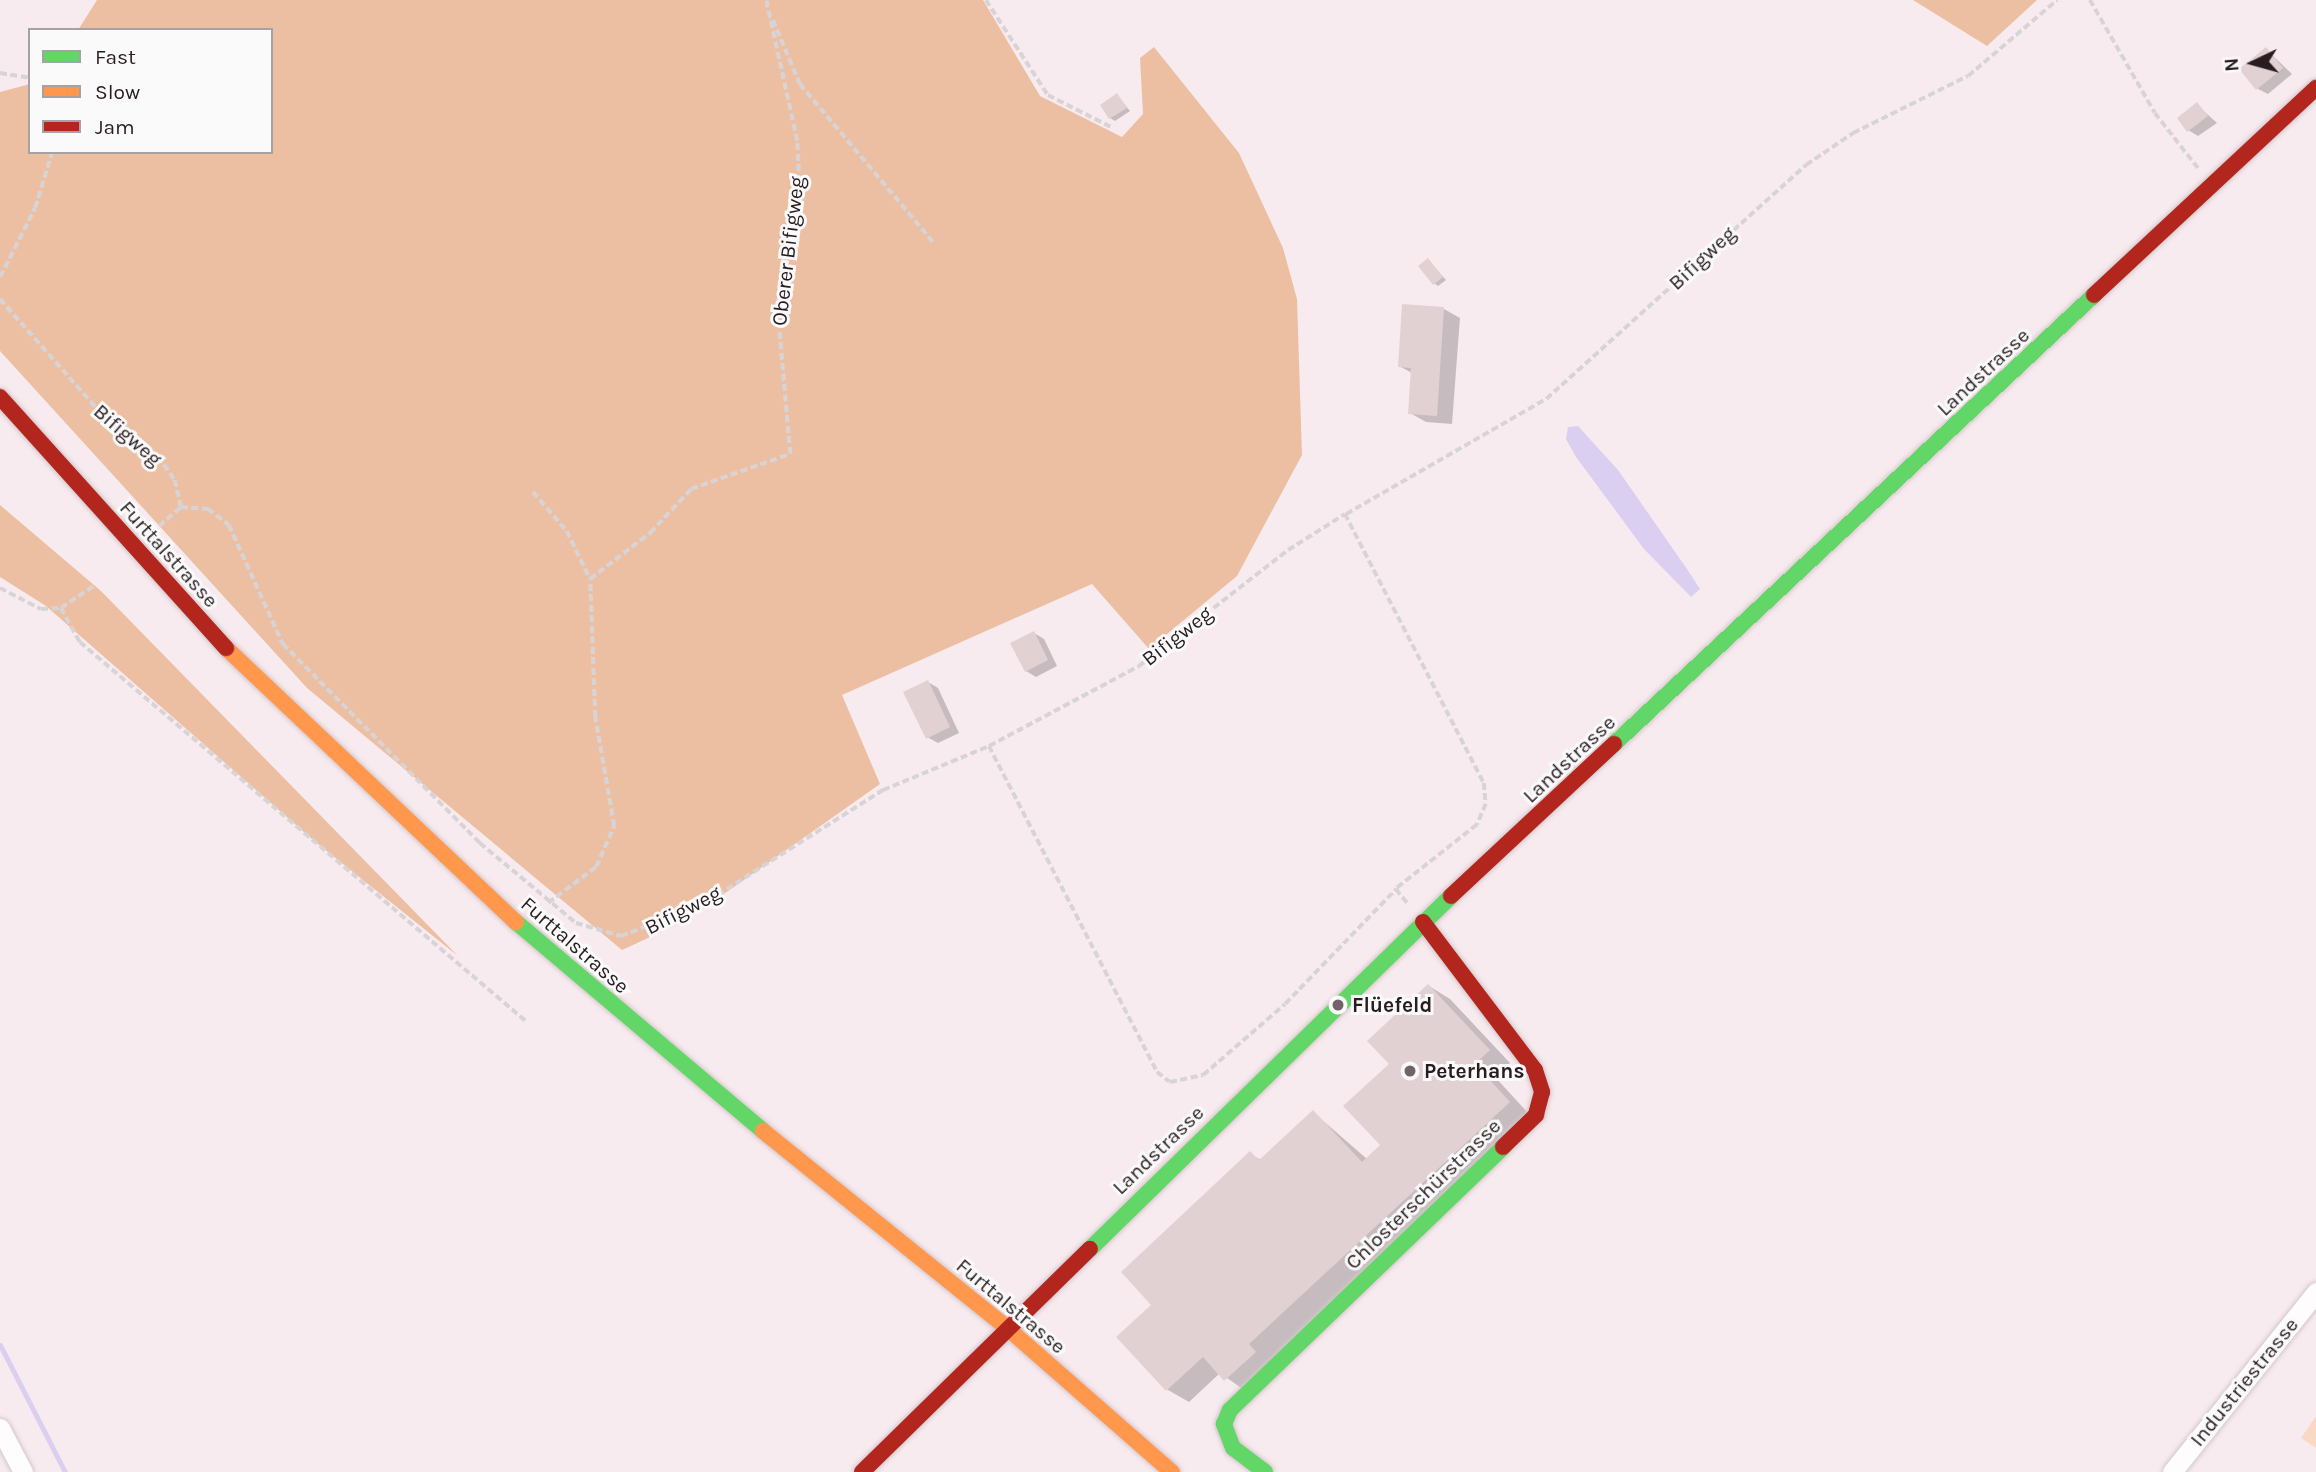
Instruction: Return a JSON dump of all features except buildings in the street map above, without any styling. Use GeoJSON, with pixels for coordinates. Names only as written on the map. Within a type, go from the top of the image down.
{"type":"FeatureCollection","features":[{"type":"Feature","properties":{"kind":"main road","name":"Landstrasse"},"geometry":{"type":"LineString","coordinates":[[862,1472],[1005,1326],[1423,922],[2316,88]]}},
{"type":"Feature","properties":{"kind":"main road","name":"Furttalstrasse"},"geometry":{"type":"LineString","coordinates":[[0,397],[238,661],[456,870],[697,1078],[1005,1326],[1172,1472]]}},
{"type":"Feature","properties":{"kind":"main road","name":"Chlosterschürstrasse"},"geometry":{"type":"LineString","coordinates":[[1265,1472],[1233,1448],[1224,1424],[1230,1410],[1536,1115],[1542,1092],[1535,1070],[1423,922]]}},
{"type":"Feature","properties":{"kind":"street","name":"Industriestrasse"},"geometry":{"type":"LineString","coordinates":[[2172,1472],[2316,1292]]}},
{"type":"Feature","properties":{"kind":"street"},"geometry":{"type":"LineString","coordinates":[[0,1428],[23,1472]]}},
{"type":"Feature","properties":{"kind":"path","name":"Oberer Bifigweg"},"geometry":{"type":"LineString","coordinates":[[590,579],[650,533],[691,489],[790,454],[777,304],[799,181],[766,0]]}},
{"type":"Feature","properties":{"kind":"path"},"geometry":{"type":"LineString","coordinates":[[986,0],[1048,95],[1111,127]]}},
{"type":"Feature","properties":{"kind":"path","name":"Bifigweg"},"geometry":{"type":"LineString","coordinates":[[0,299],[100,412],[158,456],[174,480],[181,507],[208,509],[229,526],[283,644],[548,903],[601,934],[650,930],[883,790],[989,746],[1139,667],[1288,550],[1562,388],[1805,165],[1853,133],[1968,76],[2057,0]]}},
{"type":"Feature","properties":{"kind":"path"},"geometry":{"type":"LineString","coordinates":[[2090,0],[2097,22],[2155,113],[2212,187]]}},
{"type":"Feature","properties":{"kind":"path"},"geometry":{"type":"LineString","coordinates":[[769,12],[800,83],[933,242]]}},
{"type":"Feature","properties":{"kind":"path"},"geometry":{"type":"LineString","coordinates":[[0,73],[28,78]]}},
{"type":"Feature","properties":{"kind":"path"},"geometry":{"type":"LineString","coordinates":[[0,277],[35,208],[51,154]]}},
{"type":"Feature","properties":{"kind":"path"},"geometry":{"type":"LineString","coordinates":[[533,492],[567,531],[590,579],[595,717],[614,826],[603,859],[548,903]]}},
{"type":"Feature","properties":{"kind":"path"},"geometry":{"type":"LineString","coordinates":[[148,535],[181,507]]}},
{"type":"Feature","properties":{"kind":"path"},"geometry":{"type":"LineString","coordinates":[[989,746],[1157,1072],[1170,1082],[1203,1075],[1284,1004],[1396,889],[1477,825],[1486,804],[1484,783],[1345,514]]}},
{"type":"Feature","properties":{"kind":"path"},"geometry":{"type":"LineString","coordinates":[[0,588],[41,609],[61,608],[95,585]]}},
{"type":"Feature","properties":{"kind":"path"},"geometry":{"type":"LineString","coordinates":[[61,608],[80,642],[527,1022]]}},
{"type":"Feature","properties":{"kind":"path"},"geometry":{"type":"LineString","coordinates":[[1396,889],[1423,922]]}},
{"type":"Feature","properties":{"kind":"shaded area"},"geometry":{"type":"Polygon","coordinates":[[[97,0],[983,0],[1040,96],[1122,137],[1143,114],[1140,58],[1154,47],[1239,153],[1283,248],[1297,299],[1302,455],[1237,576],[1149,649],[1092,584],[842,695],[880,784],[687,920],[622,950],[307,688],[0,351],[0,92],[28,85],[28,154],[273,154],[273,28],[79,28],[97,0]]]}},
{"type":"Feature","properties":{"kind":"shaded area"},"geometry":{"type":"Polygon","coordinates":[[[1913,0],[2037,0],[1987,46],[1913,0]]]}},
{"type":"Feature","properties":{"kind":"shaded area"},"geometry":{"type":"Polygon","coordinates":[[[1578,426],[1618,470],[1687,569],[1700,589],[1691,597],[1644,549],[1576,457],[1566,439],[1568,427],[1578,426]]]}},
{"type":"Feature","properties":{"kind":"shaded area"},"geometry":{"type":"Polygon","coordinates":[[[0,505],[101,591],[458,956],[313,840],[46,606],[0,577],[0,505]]]}},
{"type":"Feature","properties":{"kind":"shaded area"},"geometry":{"type":"Polygon","coordinates":[[[2316,1416],[2316,1448],[2301,1438],[2316,1416]]]}},
{"type":"Feature","properties":{"kind":"waterway"},"geometry":{"type":"LineString","coordinates":[[0,1345],[65,1472]]}},
{"type":"Feature","properties":{"kind":"traffic: fast"},"geometry":{"type":"LineString","coordinates":[[1614,744],[2094,295]]}},
{"type":"Feature","properties":{"kind":"traffic: fast"},"geometry":{"type":"LineString","coordinates":[[1090,1249],[1451,896]]}},
{"type":"Feature","properties":{"kind":"traffic: fast"},"geometry":{"type":"LineString","coordinates":[[516,922],[763,1131]]}},
{"type":"Feature","properties":{"kind":"traffic: fast"},"geometry":{"type":"LineString","coordinates":[[1265,1472],[1233,1448],[1224,1424],[1230,1410],[1503,1147]]}},
{"type":"Feature","properties":{"kind":"traffic: slow"},"geometry":{"type":"LineString","coordinates":[[226,648],[516,922]]}},
{"type":"Feature","properties":{"kind":"traffic: slow"},"geometry":{"type":"LineString","coordinates":[[763,1131],[1005,1326]]}},
{"type":"Feature","properties":{"kind":"traffic: slow"},"geometry":{"type":"LineString","coordinates":[[1005,1326],[1172,1472]]}},
{"type":"Feature","properties":{"kind":"traffic: jam"},"geometry":{"type":"LineString","coordinates":[[2094,295],[2316,88]]}},
{"type":"Feature","properties":{"kind":"traffic: jam"},"geometry":{"type":"LineString","coordinates":[[0,397],[226,648]]}},
{"type":"Feature","properties":{"kind":"traffic: jam"},"geometry":{"type":"LineString","coordinates":[[1451,896],[1614,744]]}},
{"type":"Feature","properties":{"kind":"traffic: jam"},"geometry":{"type":"LineString","coordinates":[[1423,922],[1535,1070],[1542,1092],[1536,1115],[1503,1147]]}},
{"type":"Feature","properties":{"kind":"traffic: jam"},"geometry":{"type":"LineString","coordinates":[[862,1472],[1090,1249]]}},
{"type":"Feature","properties":{"kind":"place","name":"Flüefeld"},"geometry":{"type":"Point","coordinates":[1338,1005]}},
{"type":"Feature","properties":{"kind":"place","name":"Peterhans"},"geometry":{"type":"Point","coordinates":[1410,1071]}}]}
